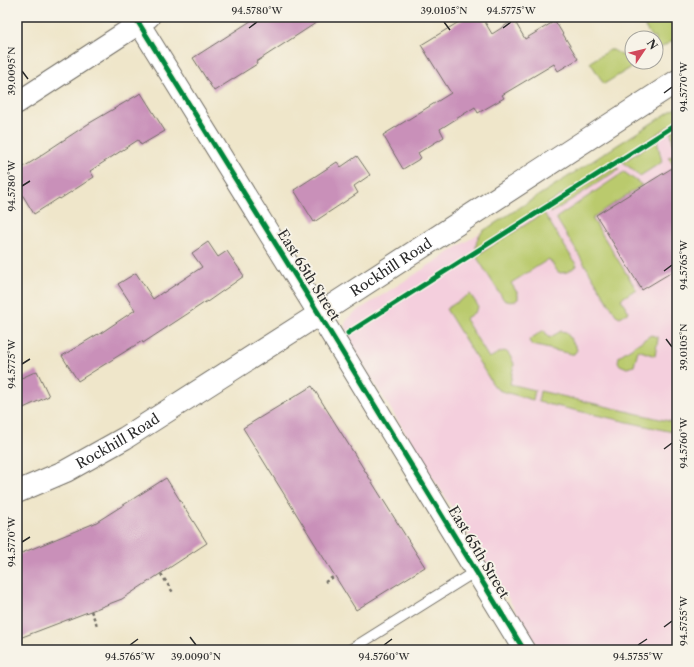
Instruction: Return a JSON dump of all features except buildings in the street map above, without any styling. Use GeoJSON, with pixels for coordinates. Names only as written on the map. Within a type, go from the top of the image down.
{"type":"FeatureCollection","features":[{"type":"Feature","properties":{"kind":"main road","name":"Rockhill Road"},"geometry":{"type":"LineString","coordinates":[[17,492],[66,471],[125,438],[320,314],[677,82]]}},
{"type":"Feature","properties":{"kind":"street"},"geometry":{"type":"LineString","coordinates":[[17,103],[141,19]]}},
{"type":"Feature","properties":{"kind":"street","name":"East 65th Street"},"geometry":{"type":"LineString","coordinates":[[141,19],[524,650]]}},
{"type":"Feature","properties":{"kind":"lane"},"geometry":{"type":"LineString","coordinates":[[350,650],[476,571]]}},
{"type":"Feature","properties":{"kind":"path"},"geometry":{"type":"LineString","coordinates":[[161,574],[174,594]]}},
{"type":"Feature","properties":{"kind":"path"},"geometry":{"type":"LineString","coordinates":[[325,582],[335,576]]}},
{"type":"Feature","properties":{"kind":"path"},"geometry":{"type":"LineString","coordinates":[[91,611],[96,624]]}},
{"type":"Feature","properties":{"kind":"shaded area"},"geometry":{"type":"Polygon","coordinates":[[[677,107],[677,650],[540,650],[348,340],[345,323],[351,315],[677,107]]]}},
{"type":"Feature","properties":{"kind":"green space"},"geometry":{"type":"Polygon","coordinates":[[[645,17],[677,17],[677,38],[664,46],[664,30],[647,30],[645,27],[645,17]]]}},
{"type":"Feature","properties":{"kind":"green space"},"geometry":{"type":"Polygon","coordinates":[[[610,50],[613,50],[624,56],[624,70],[627,70],[604,84],[590,62],[610,50]]]}},
{"type":"Feature","properties":{"kind":"green space"},"geometry":{"type":"Polygon","coordinates":[[[677,107],[677,121],[476,250],[477,239],[483,231],[677,107]]]}},
{"type":"Feature","properties":{"kind":"green space"},"geometry":{"type":"Polygon","coordinates":[[[677,128],[677,166],[674,166],[668,157],[675,156],[671,132],[677,128]]]}},
{"type":"Feature","properties":{"kind":"green space"},"geometry":{"type":"Polygon","coordinates":[[[657,140],[662,162],[640,176],[623,162],[657,140]]]}},
{"type":"Feature","properties":{"kind":"green space"},"geometry":{"type":"Polygon","coordinates":[[[614,167],[619,169],[551,213],[549,209],[614,167]]]}},
{"type":"Feature","properties":{"kind":"green space"},"geometry":{"type":"Polygon","coordinates":[[[624,172],[642,185],[592,218],[636,289],[621,299],[629,312],[620,317],[616,315],[556,218],[624,172]]]}},
{"type":"Feature","properties":{"kind":"green space"},"geometry":{"type":"Polygon","coordinates":[[[544,213],[577,266],[567,272],[561,273],[558,272],[549,259],[511,283],[518,294],[518,299],[511,302],[504,300],[476,256],[544,213]]]}},
{"type":"Feature","properties":{"kind":"green space"},"geometry":{"type":"Polygon","coordinates":[[[470,294],[478,307],[475,312],[465,319],[489,358],[504,351],[509,354],[514,364],[510,384],[535,390],[533,400],[497,389],[446,309],[470,294]]]}},
{"type":"Feature","properties":{"kind":"green space"},"geometry":{"type":"Polygon","coordinates":[[[544,330],[549,338],[561,331],[566,332],[577,350],[574,354],[571,354],[532,345],[529,341],[530,339],[544,330]]]}},
{"type":"Feature","properties":{"kind":"green space"},"geometry":{"type":"Polygon","coordinates":[[[651,335],[657,337],[658,339],[655,356],[638,350],[634,366],[627,368],[620,365],[618,362],[619,356],[651,335]]]}},
{"type":"Feature","properties":{"kind":"green space"},"geometry":{"type":"Polygon","coordinates":[[[540,391],[677,423],[677,433],[538,402],[540,391]]]}},
{"type":"Feature","properties":{"kind":"cycle path"},"geometry":{"type":"LineString","coordinates":[[135,17],[319,314],[524,650]]}},
{"type":"Feature","properties":{"kind":"cycle path"},"geometry":{"type":"LineString","coordinates":[[348,333],[677,124]]}}]}
